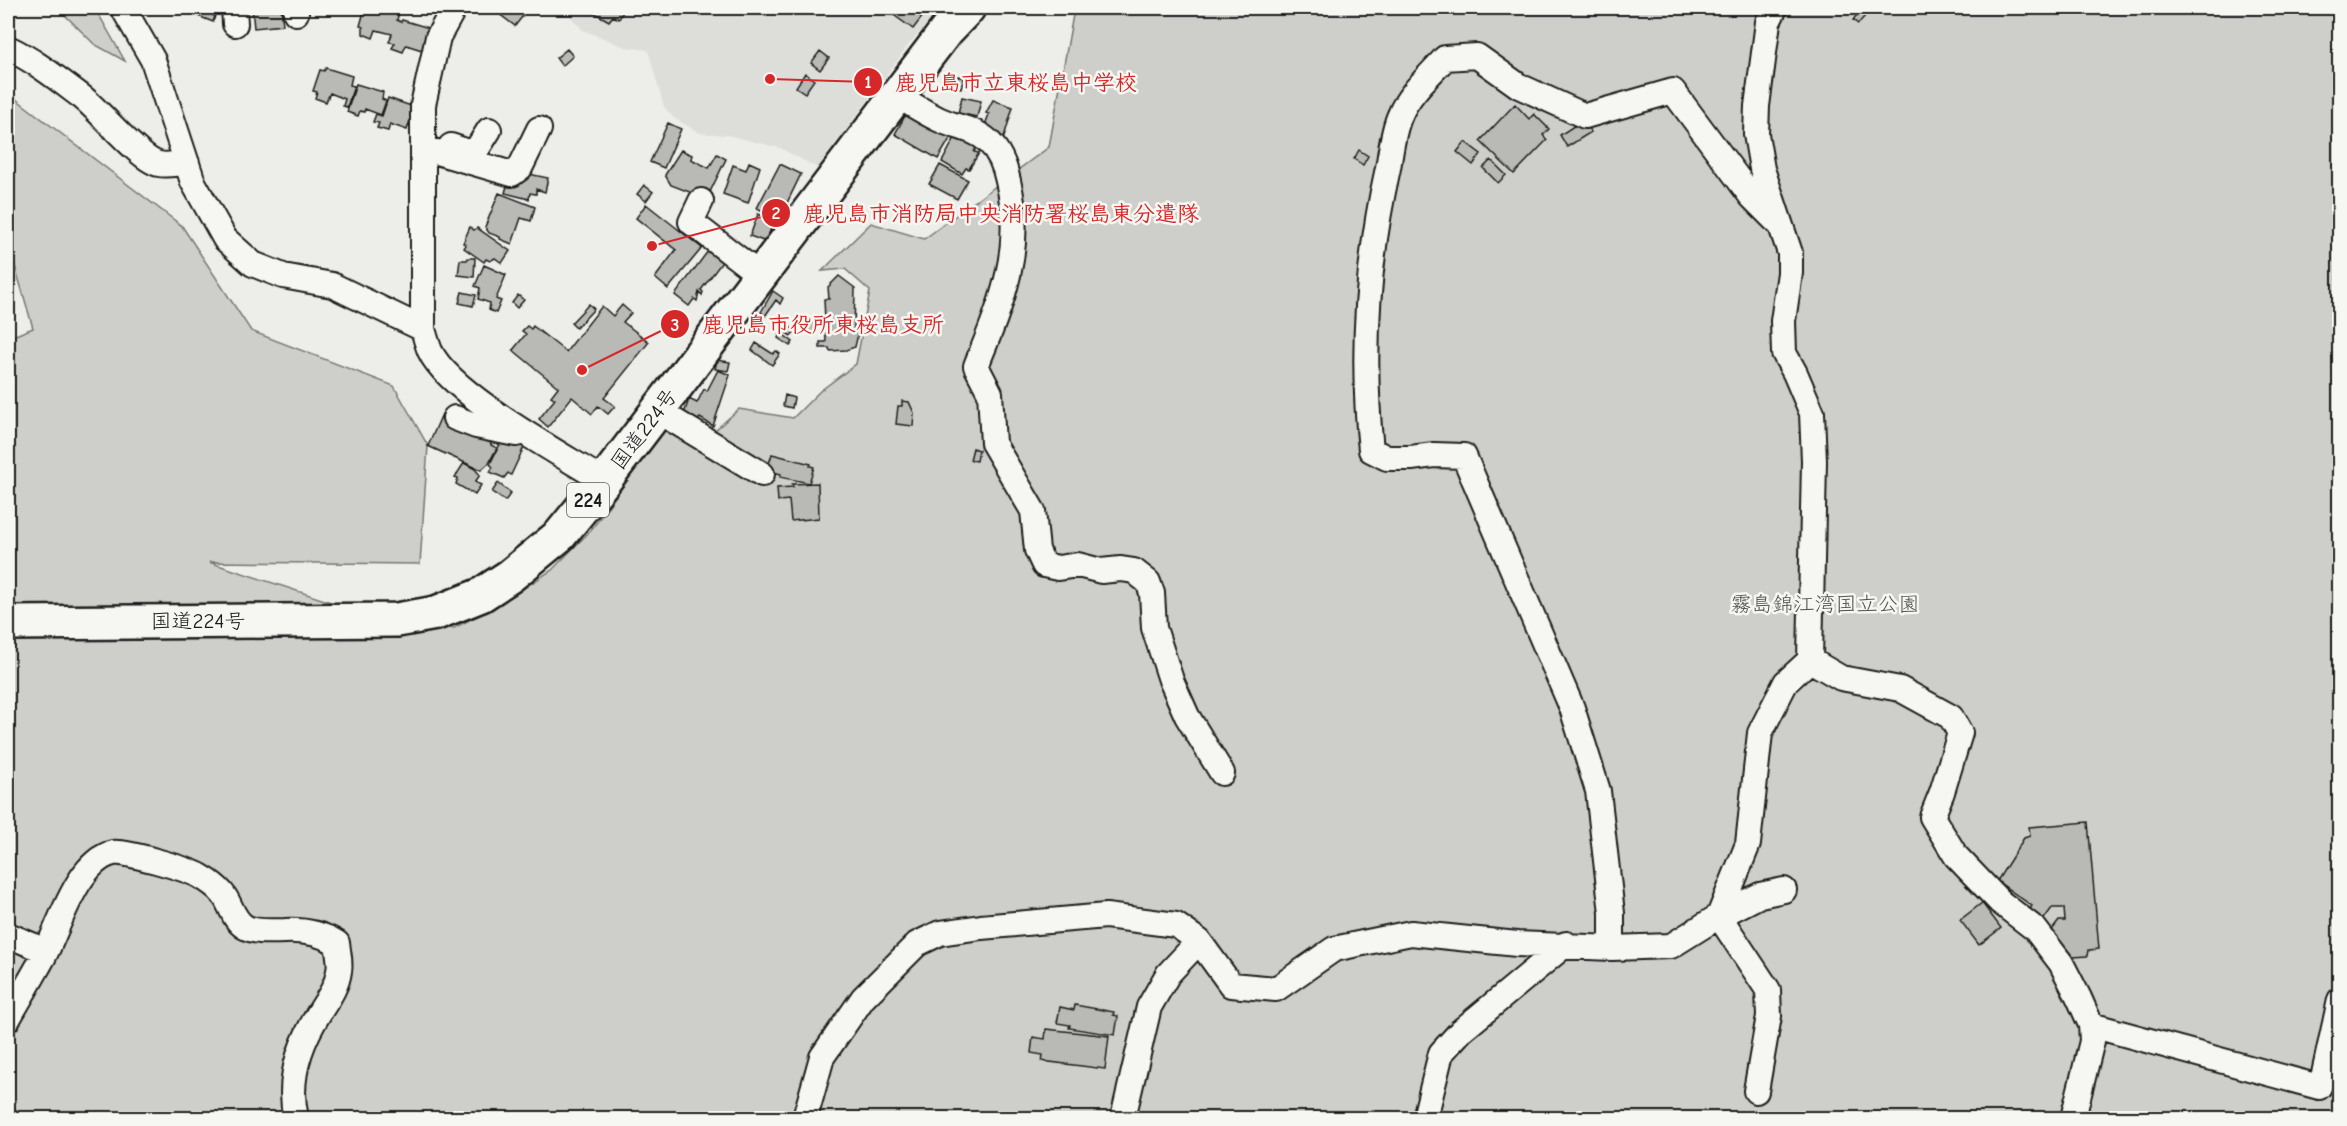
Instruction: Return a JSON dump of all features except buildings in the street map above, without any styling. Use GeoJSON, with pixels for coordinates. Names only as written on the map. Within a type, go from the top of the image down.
{"type":"FeatureCollection","features":[{"type":"Feature","properties":{"kind":"highway","name":"国道224号"},"geometry":{"type":"LineString","coordinates":[[8,623],[397,620],[436,613],[481,595],[510,576],[560,535],[604,481],[946,31],[968,8]]}},
{"type":"Feature","properties":{"kind":"street"},"geometry":{"type":"LineString","coordinates":[[123,8],[153,60],[193,182],[225,238],[252,264],[283,276],[332,285],[423,329]]}},
{"type":"Feature","properties":{"kind":"street"},"geometry":{"type":"LineString","coordinates":[[453,8],[438,37],[423,105],[423,329],[430,353],[453,380],[492,411],[604,481]]}},
{"type":"Feature","properties":{"kind":"street"},"geometry":{"type":"LineString","coordinates":[[1719,915],[1748,844],[1760,734],[1786,682],[1810,660],[1814,461],[1812,413],[1784,353],[1784,321],[1790,253],[1762,170],[1756,134],[1757,106],[1768,22],[1775,8]]}},
{"type":"Feature","properties":{"kind":"street"},"geometry":{"type":"LineString","coordinates":[[8,48],[28,57],[82,96],[127,142],[157,164],[187,163]]}},
{"type":"Feature","properties":{"kind":"street"},"geometry":{"type":"LineString","coordinates":[[1612,948],[1612,913],[1598,791],[1572,708],[1464,456],[1387,458],[1371,450],[1365,398],[1369,271],[1385,179],[1400,115],[1415,91],[1445,58],[1477,56],[1519,86],[1585,116],[1673,92],[1751,196],[1782,226]]}},
{"type":"Feature","properties":{"kind":"street"},"geometry":{"type":"LineString","coordinates":[[898,96],[940,120],[970,129],[988,141],[1002,158],[1011,193],[1014,227],[1011,268],[999,310],[976,366],[990,393],[993,443],[1033,511],[1037,550],[1044,565],[1058,568],[1078,565],[1101,572],[1121,569],[1134,571],[1148,582],[1152,593],[1154,628],[1171,680],[1187,716],[1222,773]]}},
{"type":"Feature","properties":{"kind":"street"},"geometry":{"type":"LineString","coordinates":[[423,142],[512,174],[520,168],[539,129]]}},
{"type":"Feature","properties":{"kind":"street"},"geometry":{"type":"LineString","coordinates":[[423,142],[474,154],[489,130]]}},
{"type":"Feature","properties":{"kind":"street"},"geometry":{"type":"LineString","coordinates":[[701,201],[691,222],[761,276]]}},
{"type":"Feature","properties":{"kind":"street"},"geometry":{"type":"LineString","coordinates":[[657,411],[762,474]]}},
{"type":"Feature","properties":{"kind":"street"},"geometry":{"type":"LineString","coordinates":[[455,418],[476,426],[516,434],[525,431]]}},
{"type":"Feature","properties":{"kind":"street"},"geometry":{"type":"LineString","coordinates":[[1810,660],[1841,678],[1900,689],[1951,717],[1960,733],[1932,817],[1956,856],[2000,902],[2035,929],[2055,954],[2091,1025],[2092,1041],[2073,1119]]}},
{"type":"Feature","properties":{"kind":"street"},"geometry":{"type":"LineString","coordinates":[[8,1019],[46,951],[63,912],[94,863],[113,853],[134,854],[199,875],[222,894],[234,916],[245,927],[266,932],[288,930],[326,936],[337,943],[340,970],[335,986],[304,1040],[293,1072],[291,1100],[296,1119]]}},
{"type":"Feature","properties":{"kind":"street"},"geometry":{"type":"LineString","coordinates":[[806,1119],[822,1057],[863,998],[917,944],[940,933],[1106,916],[1176,925],[1199,941],[1231,985],[1276,989],[1334,949],[1411,933],[1517,944],[1566,944],[1612,948],[1671,946],[1719,915],[1760,895],[1784,890]]}},
{"type":"Feature","properties":{"kind":"street"},"geometry":{"type":"LineString","coordinates":[[1719,915],[1768,990],[1769,1016],[1756,1091]]}},
{"type":"Feature","properties":{"kind":"street"},"geometry":{"type":"LineString","coordinates":[[8,935],[46,951]]}},
{"type":"Feature","properties":{"kind":"street"},"geometry":{"type":"LineString","coordinates":[[1123,1119],[1149,1007],[1168,974],[1199,941]]}},
{"type":"Feature","properties":{"kind":"street"},"geometry":{"type":"LineString","coordinates":[[1425,1119],[1441,1053],[1461,1031],[1566,944]]}},
{"type":"Feature","properties":{"kind":"street"},"geometry":{"type":"LineString","coordinates":[[2091,1025],[2319,1088],[2340,1000]]}},
{"type":"Feature","properties":{"kind":"shaded area"},"geometry":{"type":"Polygon","coordinates":[[[566,8],[941,8],[910,43],[818,168],[780,148],[727,135],[700,133],[674,118],[664,107],[648,50],[625,47],[583,30],[564,10],[566,8]]]}},
{"type":"Feature","properties":{"kind":"green space"},"geometry":{"type":"Polygon","coordinates":[[[58,8],[95,8],[125,61],[94,44],[58,8]]]}},
{"type":"Feature","properties":{"kind":"green space","name":"霧島錦江湾国立公園"},"geometry":{"type":"Polygon","coordinates":[[[1082,8],[2339,8],[2339,1118],[8,1118],[8,338],[33,328],[8,242],[8,93],[182,226],[251,331],[394,386],[428,446],[420,564],[209,562],[416,630],[454,628],[498,605],[552,570],[591,530],[666,427],[697,446],[739,409],[793,418],[820,391],[856,364],[870,291],[845,269],[822,271],[871,223],[924,239],[1049,147],[1073,15],[1082,8]]]}},
{"type":"Feature","properties":{"kind":"place","name":"鹿児島市立東桜島中学校"},"geometry":{"type":"Point","coordinates":[770,79]}},
{"type":"Feature","properties":{"kind":"place","name":"鹿児島市消防局中央消防署桜島東分遣隊"},"geometry":{"type":"Point","coordinates":[652,246]}},
{"type":"Feature","properties":{"kind":"place","name":"鹿児島市役所東桜島支所"},"geometry":{"type":"Point","coordinates":[582,370]}}]}
